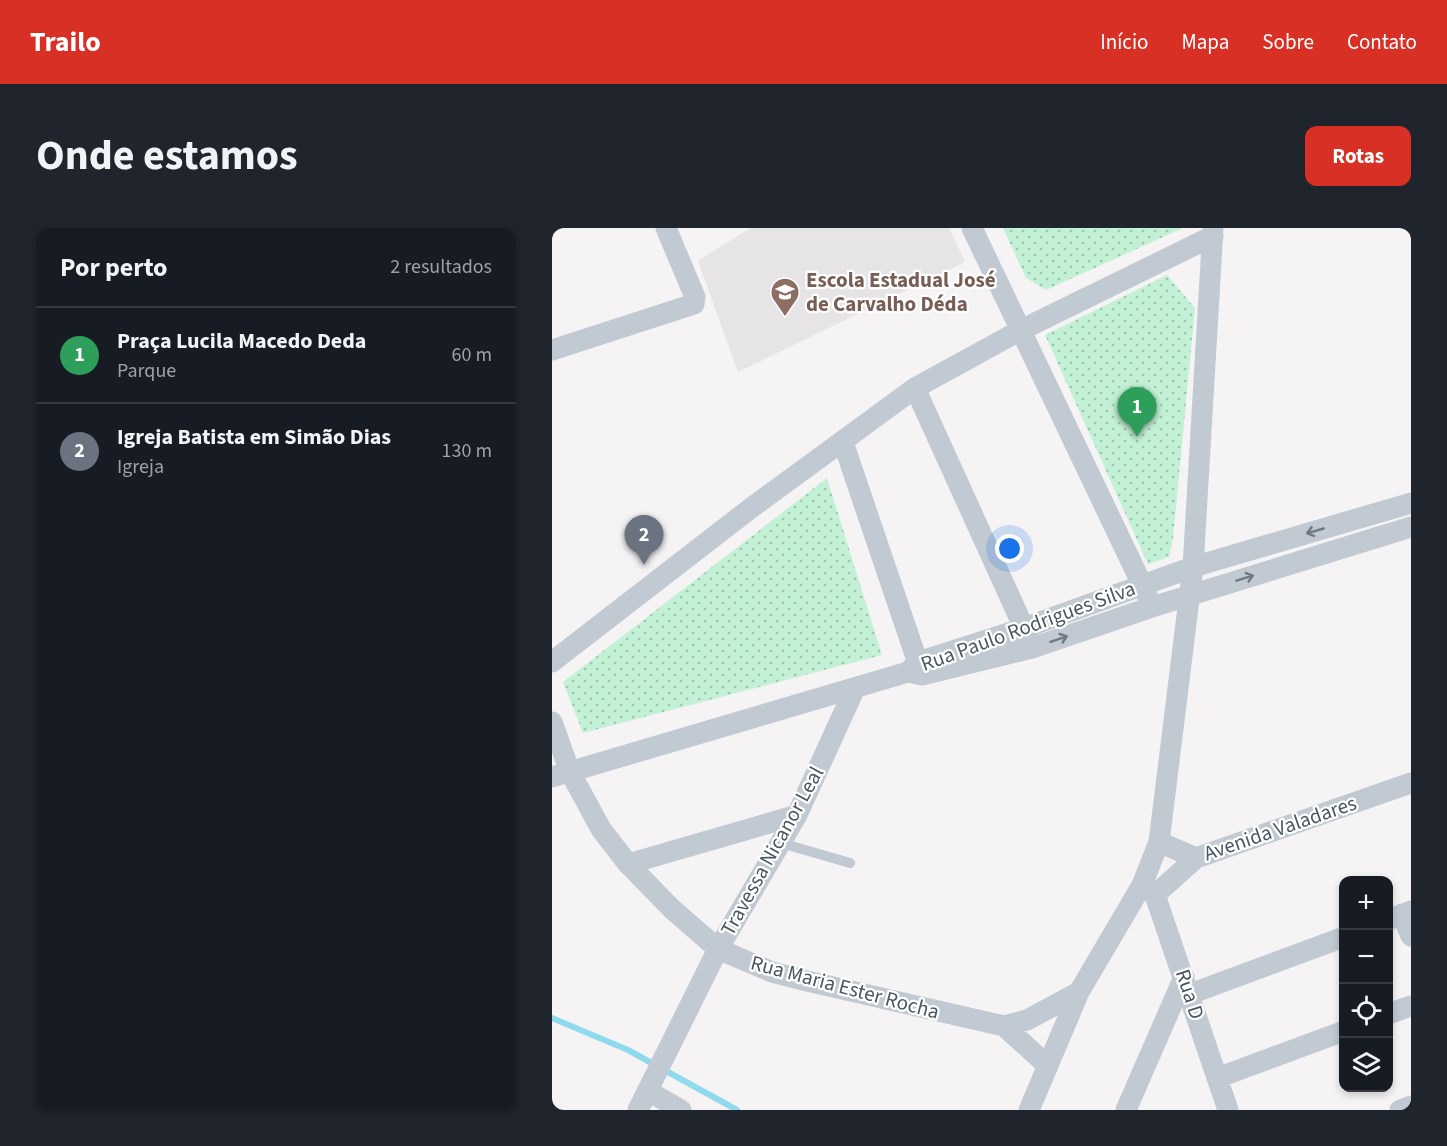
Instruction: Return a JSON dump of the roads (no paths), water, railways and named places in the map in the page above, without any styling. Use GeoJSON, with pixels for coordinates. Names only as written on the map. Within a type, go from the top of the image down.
{"type":"FeatureCollection","features":[{"type":"Feature","properties":{"kind":"street"},"geometry":{"type":"LineString","coordinates":[[552,350],[694,304],[695,297],[666,228]]}},
{"type":"Feature","properties":{"kind":"street"},"geometry":{"type":"LineString","coordinates":[[972,228],[1152,607]]}},
{"type":"Feature","properties":{"kind":"street"},"geometry":{"type":"LineString","coordinates":[[552,662],[751,508],[915,388],[1021,330],[1213,232]]}},
{"type":"Feature","properties":{"kind":"street"},"geometry":{"type":"LineString","coordinates":[[1029,1110],[1079,992],[1148,890],[1159,842],[1192,567],[1213,232]]}},
{"type":"Feature","properties":{"kind":"street"},"geometry":{"type":"LineString","coordinates":[[915,388],[1032,648]]}},
{"type":"Feature","properties":{"kind":"street"},"geometry":{"type":"LineString","coordinates":[[561,775],[916,670],[843,442]]}},
{"type":"Feature","properties":{"kind":"street","name":"Rua Paulo Rodrigues Silva"},"geometry":{"type":"LineString","coordinates":[[916,670],[1192,567],[1411,503]]}},
{"type":"Feature","properties":{"kind":"street"},"geometry":{"type":"LineString","coordinates":[[1352,520],[1364,541]]}},
{"type":"Feature","properties":{"kind":"street","name":"Rua Paulo Rodrigues Silva"},"geometry":{"type":"LineString","coordinates":[[916,670],[1032,648],[1152,607],[1411,527]]}},
{"type":"Feature","properties":{"kind":"street","name":"Travessa Nicanor Leal"},"geometry":{"type":"LineString","coordinates":[[638,1110],[718,949],[797,815],[855,688]]}},
{"type":"Feature","properties":{"kind":"street","name":"Rua Maria Ester Rocha"},"geometry":{"type":"LineString","coordinates":[[552,722],[561,775],[628,864],[679,916],[718,949],[772,972],[1004,1026],[1048,1066]]}},
{"type":"Feature","properties":{"kind":"street","name":"Avenida Valadares"},"geometry":{"type":"LineString","coordinates":[[1159,842],[1196,858],[1411,783]]}},
{"type":"Feature","properties":{"kind":"street"},"geometry":{"type":"LineString","coordinates":[[628,864],[797,815]]}},
{"type":"Feature","properties":{"kind":"street"},"geometry":{"type":"LineString","coordinates":[[1148,890],[1196,858]]}},
{"type":"Feature","properties":{"kind":"street","name":"Rua D"},"geometry":{"type":"LineString","coordinates":[[1148,890],[1187,986],[1227,1109]]}},
{"type":"Feature","properties":{"kind":"street"},"geometry":{"type":"LineString","coordinates":[[1401,915],[1411,936]]}},
{"type":"Feature","properties":{"kind":"street"},"geometry":{"type":"LineString","coordinates":[[1126,1110],[1187,986],[1339,939]]}},
{"type":"Feature","properties":{"kind":"street"},"geometry":{"type":"LineString","coordinates":[[1004,1026],[1027,1020],[1079,992]]}},
{"type":"Feature","properties":{"kind":"street"},"geometry":{"type":"LineString","coordinates":[[1393,1013],[1411,1006]]}},
{"type":"Feature","properties":{"kind":"street"},"geometry":{"type":"LineString","coordinates":[[1217,1078],[1339,1033]]}},
{"type":"Feature","properties":{"kind":"street"},"geometry":{"type":"LineString","coordinates":[[655,1077],[681,1110]]}},
{"type":"Feature","properties":{"kind":"street"},"geometry":{"type":"LineString","coordinates":[[1400,1110],[1411,1106]]}},
{"type":"Feature","properties":{"kind":"lane"},"geometry":{"type":"LineString","coordinates":[[781,843],[850,863]]}},
{"type":"Feature","properties":{"kind":"waterway"},"geometry":{"type":"LineString","coordinates":[[552,1018],[628,1050],[737,1110]]}},
{"type":"Feature","properties":{"kind":"place","name":"Escola Estadual José de Carvalho Déda"},"geometry":{"type":"Point","coordinates":[785,318]}},
{"type":"Feature","properties":{"kind":"place","name":"Praça Lucila Macedo Deda"},"geometry":{"type":"Point","coordinates":[1137,437]}},
{"type":"Feature","properties":{"kind":"place","name":"Igreja Batista em Simão Dias"},"geometry":{"type":"Point","coordinates":[644,565]}}]}
